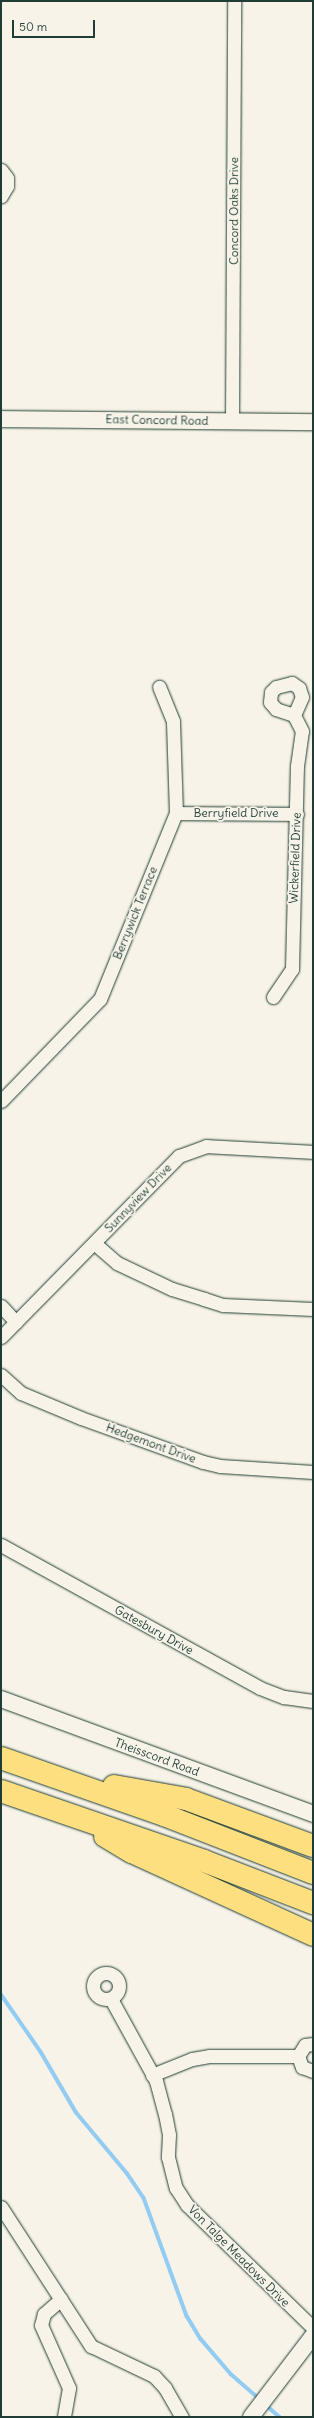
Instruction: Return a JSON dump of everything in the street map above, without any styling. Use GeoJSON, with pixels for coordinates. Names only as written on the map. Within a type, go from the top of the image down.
{"type":"FeatureCollection","features":[{"type":"Feature","properties":{"kind":"highway"},"geometry":{"type":"LineString","coordinates":[[1,1758],[214,1833],[313,1873]]}},
{"type":"Feature","properties":{"kind":"highway"},"geometry":{"type":"LineString","coordinates":[[50,1775],[186,1799],[313,1846]]}},
{"type":"Feature","properties":{"kind":"highway"},"geometry":{"type":"LineString","coordinates":[[1,1791],[204,1861],[313,1903]]}},
{"type":"Feature","properties":{"kind":"highway"},"geometry":{"type":"LineString","coordinates":[[70,1815],[132,1852],[313,1934]]}},
{"type":"Feature","properties":{"kind":"street","name":"Concord Oaks Drive"},"geometry":{"type":"LineString","coordinates":[[232,421],[234,1]]}},
{"type":"Feature","properties":{"kind":"street"},"geometry":{"type":"LineString","coordinates":[[1,170],[7,178],[7,186],[1,196]]}},
{"type":"Feature","properties":{"kind":"street","name":"East Concord Road"},"geometry":{"type":"LineString","coordinates":[[1,419],[313,422]]}},
{"type":"Feature","properties":{"kind":"street","name":"Berrywick Terrace"},"geometry":{"type":"LineString","coordinates":[[1,1101],[100,999],[176,813],[173,721],[160,687]]}},
{"type":"Feature","properties":{"kind":"street","name":"Wickerfield Drive"},"geometry":{"type":"LineString","coordinates":[[273,996],[292,969],[297,766],[302,731],[294,715]]}},
{"type":"Feature","properties":{"kind":"street","name":"Berryfield Drive"},"geometry":{"type":"LineString","coordinates":[[176,813],[297,814]]}},
{"type":"Feature","properties":{"kind":"street","name":"Sunnyview Drive"},"geometry":{"type":"LineString","coordinates":[[1,1337],[179,1156],[206,1146],[313,1152]]}},
{"type":"Feature","properties":{"kind":"street"},"geometry":{"type":"LineString","coordinates":[[94,1243],[117,1263],[172,1289],[223,1305],[313,1309]]}},
{"type":"Feature","properties":{"kind":"street"},"geometry":{"type":"LineString","coordinates":[[1,1306],[16,1322]]}},
{"type":"Feature","properties":{"kind":"street","name":"Hedgemont Drive"},"geometry":{"type":"LineString","coordinates":[[1,1375],[21,1393],[82,1418],[203,1462],[220,1466],[313,1472]]}},
{"type":"Feature","properties":{"kind":"street","name":"Gatesbury Drive"},"geometry":{"type":"LineString","coordinates":[[1,1545],[260,1688],[284,1697],[313,1701]]}},
{"type":"Feature","properties":{"kind":"street","name":"Theisscord Road"},"geometry":{"type":"LineString","coordinates":[[1,1700],[313,1814]]}},
{"type":"Feature","properties":{"kind":"street","name":"Von Talge Meadows Drive"},"geometry":{"type":"LineString","coordinates":[[111,1999],[152,2075],[165,2114],[169,2135],[168,2157],[176,2188],[187,2205],[313,2328]]}},
{"type":"Feature","properties":{"kind":"street"},"geometry":{"type":"LineString","coordinates":[[298,2056],[305,2045],[313,2044]]}},
{"type":"Feature","properties":{"kind":"street"},"geometry":{"type":"LineString","coordinates":[[152,2075],[192,2059],[209,2056],[298,2056]]}},
{"type":"Feature","properties":{"kind":"street"},"geometry":{"type":"LineString","coordinates":[[298,2056],[302,2066],[313,2071]]}},
{"type":"Feature","properties":{"kind":"street"},"geometry":{"type":"LineString","coordinates":[[1,2207],[91,2346],[154,2376],[165,2388],[182,2417]]}},
{"type":"Feature","properties":{"kind":"street"},"geometry":{"type":"LineString","coordinates":[[61,2299],[44,2314],[41,2325],[69,2388],[64,2417]]}},
{"type":"Feature","properties":{"kind":"street"},"geometry":{"type":"LineString","coordinates":[[253,2414],[313,2336]]}},
{"type":"Feature","properties":{"kind":"waterway"},"geometry":{"type":"LineString","coordinates":[[1,1994],[41,2052],[76,2112],[127,2173],[144,2198],[187,2316],[201,2339],[231,2374],[260,2399]]}},
{"type":"Feature","properties":{"kind":"waterway"},"geometry":{"type":"LineString","coordinates":[[266,2405],[280,2417]]}}]}
